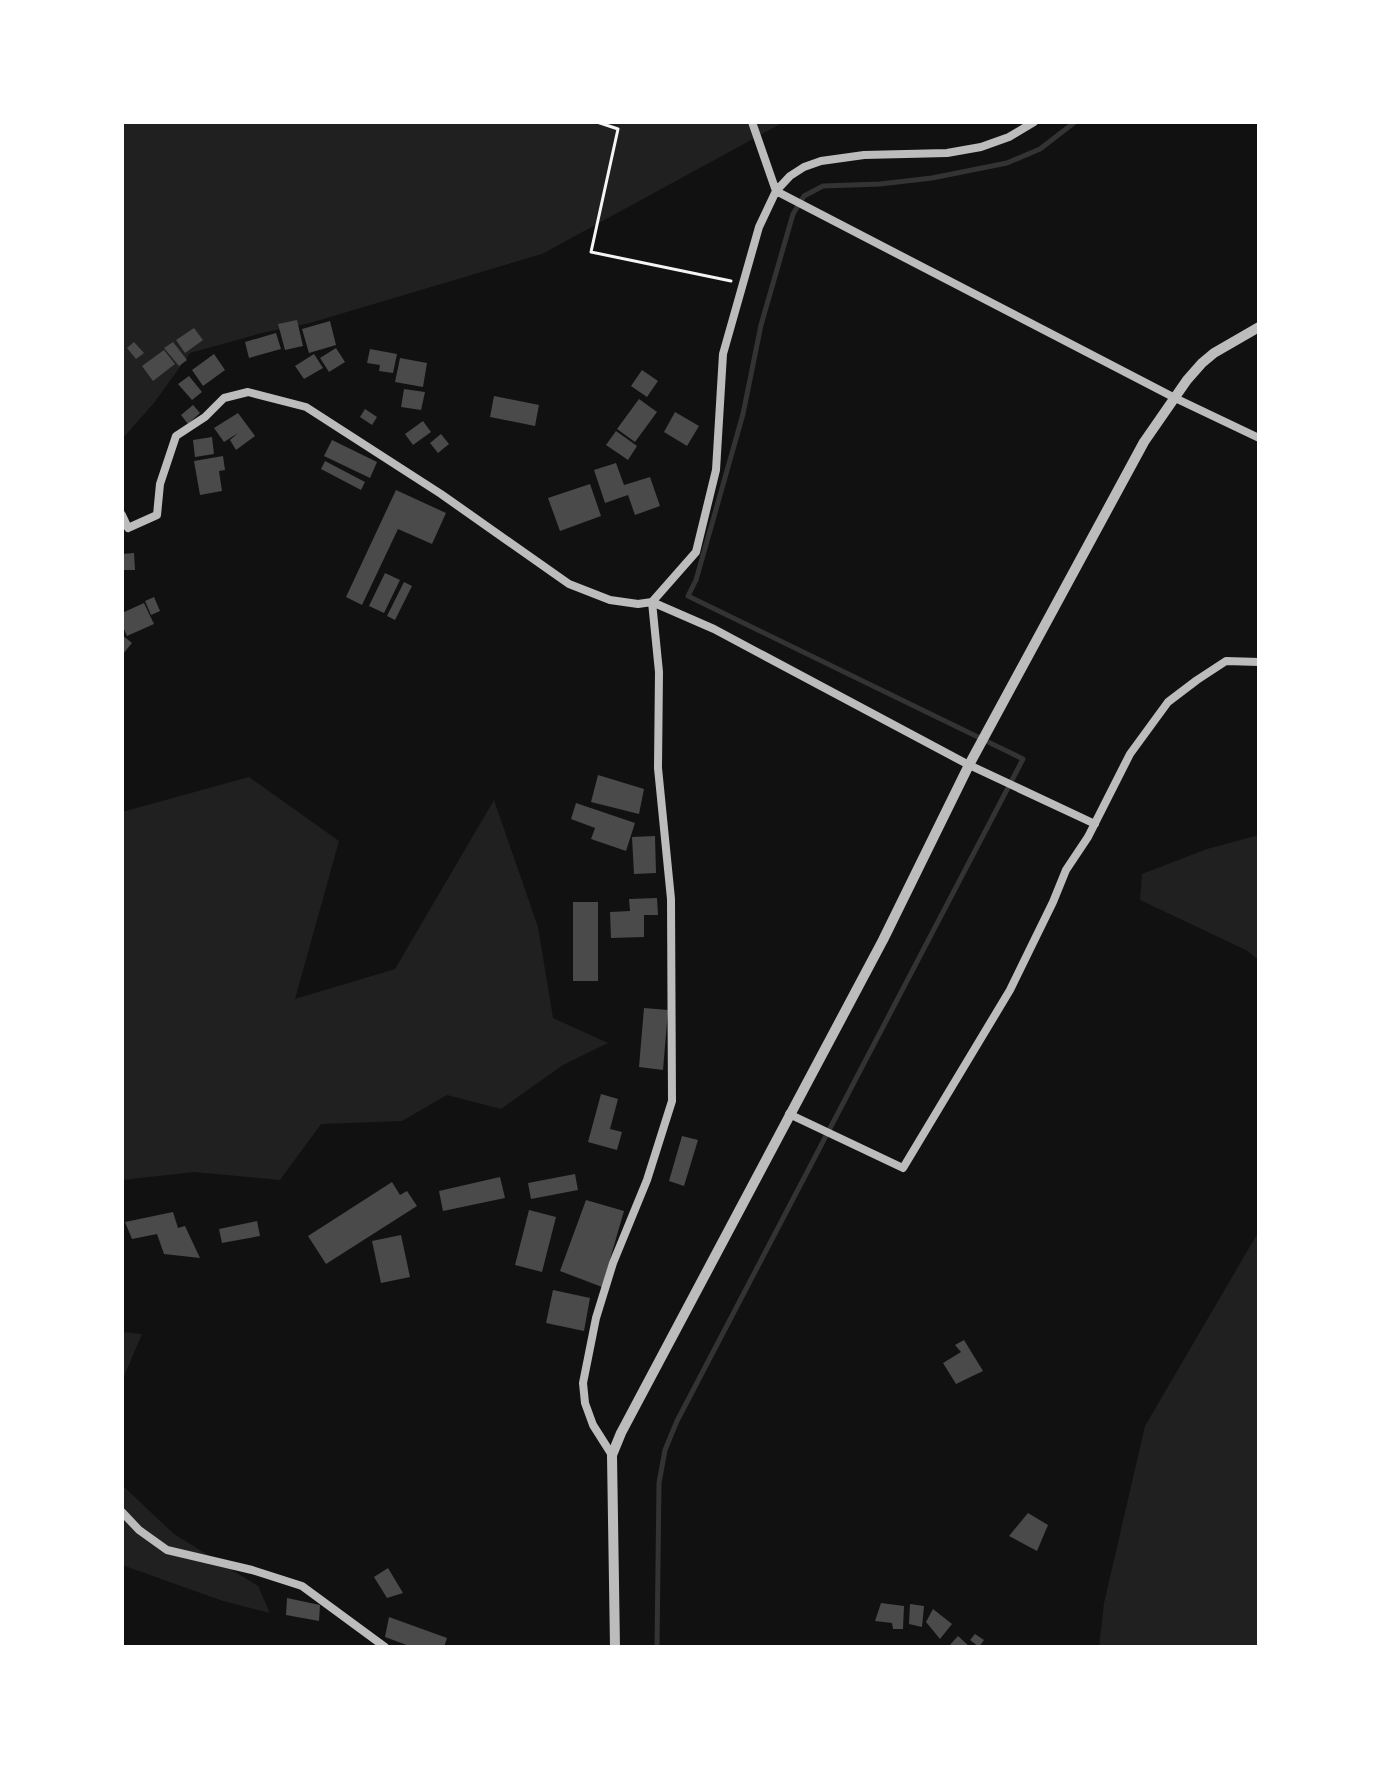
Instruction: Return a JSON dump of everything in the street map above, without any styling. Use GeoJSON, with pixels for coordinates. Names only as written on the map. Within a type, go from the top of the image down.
{"type":"FeatureCollection","features":[{"type":"Feature","properties":{"kind":"street"},"geometry":{"type":"LineString","coordinates":[[752,122],[776,191],[1175,398],[1259,438]]}},
{"type":"Feature","properties":{"kind":"street"},"geometry":{"type":"LineString","coordinates":[[612,1455],[593,1425],[585,1403],[583,1383],[596,1318],[613,1263],[647,1180],[672,1101],[671,899],[658,768],[659,672],[652,602],[696,552],[716,470],[723,354],[759,227],[776,191],[797,171],[821,161],[864,155],[947,153],[981,147],[1009,137],[1034,122]]}},
{"type":"Feature","properties":{"kind":"street"},"geometry":{"type":"LineString","coordinates":[[615,1647],[612,1455],[621,1433],[883,940],[969,765],[1144,442],[1187,380],[1214,353],[1259,327]]}},
{"type":"Feature","properties":{"kind":"street"},"geometry":{"type":"LineString","coordinates":[[122,515],[128,528],[157,515],[160,484],[176,436],[205,417],[224,398],[248,392],[306,407],[441,494],[569,584],[610,600],[638,604],[652,602],[714,629],[969,765],[1095,824]]}},
{"type":"Feature","properties":{"kind":"street"},"geometry":{"type":"LineString","coordinates":[[789,1114],[903,1168],[1010,990],[1066,870],[1095,824],[1130,754],[1168,702],[1226,661],[1259,662]]}},
{"type":"Feature","properties":{"kind":"street"},"geometry":{"type":"LineString","coordinates":[[122,1512],[139,1530],[167,1550],[252,1570],[302,1586],[385,1647]]}},
{"type":"Feature","properties":{"kind":"path"},"geometry":{"type":"LineString","coordinates":[[597,122],[618,129],[591,252],[743,283]]}},
{"type":"Feature","properties":{"kind":"shaded area"},"geometry":{"type":"Polygon","coordinates":[[[122,122],[784,122],[542,254],[310,323],[190,353],[154,403],[122,439],[122,122]]]}},
{"type":"Feature","properties":{"kind":"shaded area"},"geometry":{"type":"Polygon","coordinates":[[[249,777],[339,841],[295,999],[395,969],[494,800],[538,927],[553,1018],[608,1043],[563,1065],[501,1109],[447,1095],[402,1121],[321,1124],[280,1180],[194,1172],[122,1180],[122,812],[249,777]]]}},
{"type":"Feature","properties":{"kind":"shaded area"},"geometry":{"type":"Polygon","coordinates":[[[1259,835],[1259,961],[1248,951],[1140,900],[1142,874],[1207,849],[1259,835]]]}},
{"type":"Feature","properties":{"kind":"shaded area"},"geometry":{"type":"Polygon","coordinates":[[[1259,1231],[1259,1647],[1099,1647],[1104,1603],[1145,1426],[1259,1231]]]}},
{"type":"Feature","properties":{"kind":"shaded area"},"geometry":{"type":"Polygon","coordinates":[[[122,1332],[142,1334],[122,1381],[122,1332]]]}},
{"type":"Feature","properties":{"kind":"shaded area"},"geometry":{"type":"Polygon","coordinates":[[[122,1485],[174,1534],[258,1586],[270,1613],[223,1601],[122,1565],[122,1485]]]}},
{"type":"Feature","properties":{"kind":"building"},"geometry":{"type":"Polygon","coordinates":[[[297,320],[303,346],[285,350],[278,324],[297,320]]]}},
{"type":"Feature","properties":{"kind":"building"},"geometry":{"type":"Polygon","coordinates":[[[330,321],[336,345],[309,353],[302,329],[330,321]]]}},
{"type":"Feature","properties":{"kind":"building"},"geometry":{"type":"Polygon","coordinates":[[[194,328],[203,340],[185,353],[176,340],[194,328]]]}},
{"type":"Feature","properties":{"kind":"building"},"geometry":{"type":"Polygon","coordinates":[[[276,333],[281,349],[249,358],[245,342],[276,333]]]}},
{"type":"Feature","properties":{"kind":"building"},"geometry":{"type":"Polygon","coordinates":[[[134,342],[144,353],[136,359],[127,348],[134,342]]]}},
{"type":"Feature","properties":{"kind":"building"},"geometry":{"type":"Polygon","coordinates":[[[173,342],[187,360],[179,366],[164,348],[173,342]]]}},
{"type":"Feature","properties":{"kind":"building"},"geometry":{"type":"Polygon","coordinates":[[[336,348],[345,362],[329,372],[320,358],[336,348]]]}},
{"type":"Feature","properties":{"kind":"building"},"geometry":{"type":"Polygon","coordinates":[[[370,349],[397,354],[393,373],[379,371],[380,365],[367,363],[370,349]]]}},
{"type":"Feature","properties":{"kind":"building"},"geometry":{"type":"Polygon","coordinates":[[[164,350],[175,364],[153,381],[142,366],[164,350]]]}},
{"type":"Feature","properties":{"kind":"building"},"geometry":{"type":"Polygon","coordinates":[[[214,354],[225,370],[203,386],[192,370],[214,354]]]}},
{"type":"Feature","properties":{"kind":"building"},"geometry":{"type":"Polygon","coordinates":[[[314,354],[323,368],[304,379],[295,366],[314,354]]]}},
{"type":"Feature","properties":{"kind":"building"},"geometry":{"type":"Polygon","coordinates":[[[400,358],[427,363],[423,387],[395,382],[400,358]]]}},
{"type":"Feature","properties":{"kind":"building"},"geometry":{"type":"Polygon","coordinates":[[[642,370],[658,381],[647,397],[631,386],[642,370]]]}},
{"type":"Feature","properties":{"kind":"building"},"geometry":{"type":"Polygon","coordinates":[[[189,376],[202,392],[192,400],[178,384],[189,376]]]}},
{"type":"Feature","properties":{"kind":"building"},"geometry":{"type":"Polygon","coordinates":[[[404,389],[425,392],[421,410],[401,407],[404,389]]]}},
{"type":"Feature","properties":{"kind":"building"},"geometry":{"type":"Polygon","coordinates":[[[494,396],[539,405],[535,426],[490,417],[494,396]]]}},
{"type":"Feature","properties":{"kind":"building"},"geometry":{"type":"Polygon","coordinates":[[[639,399],[657,412],[635,442],[617,429],[639,399]]]}},
{"type":"Feature","properties":{"kind":"building"},"geometry":{"type":"Polygon","coordinates":[[[193,405],[200,413],[188,424],[181,415],[193,405]]]}},
{"type":"Feature","properties":{"kind":"building"},"geometry":{"type":"Polygon","coordinates":[[[365,409],[377,417],[372,425],[360,417],[365,409]]]}},
{"type":"Feature","properties":{"kind":"building"},"geometry":{"type":"Polygon","coordinates":[[[675,412],[699,426],[687,446],[664,432],[675,412]]]}},
{"type":"Feature","properties":{"kind":"building"},"geometry":{"type":"Polygon","coordinates":[[[238,413],[255,436],[236,450],[230,440],[238,433],[224,442],[214,428],[238,413]]]}},
{"type":"Feature","properties":{"kind":"building"},"geometry":{"type":"Polygon","coordinates":[[[423,421],[431,432],[413,445],[405,434],[423,421]]]}},
{"type":"Feature","properties":{"kind":"building"},"geometry":{"type":"Polygon","coordinates":[[[616,431],[637,446],[628,460],[606,445],[616,431]]]}},
{"type":"Feature","properties":{"kind":"building"},"geometry":{"type":"Polygon","coordinates":[[[441,434],[449,444],[438,453],[430,443],[441,434]]]}},
{"type":"Feature","properties":{"kind":"building"},"geometry":{"type":"Polygon","coordinates":[[[212,437],[214,454],[195,457],[193,440],[212,437]]]}},
{"type":"Feature","properties":{"kind":"building"},"geometry":{"type":"Polygon","coordinates":[[[332,440],[377,462],[370,478],[324,456],[332,440]]]}},
{"type":"Feature","properties":{"kind":"building"},"geometry":{"type":"Polygon","coordinates":[[[223,456],[225,470],[219,471],[222,491],[200,495],[194,461],[223,456]]]}},
{"type":"Feature","properties":{"kind":"building"},"geometry":{"type":"Polygon","coordinates":[[[325,461],[365,482],[361,490],[321,469],[325,461]]]}},
{"type":"Feature","properties":{"kind":"building"},"geometry":{"type":"Polygon","coordinates":[[[616,463],[624,485],[650,477],[660,506],[635,515],[628,495],[605,503],[594,470],[616,463]]]}},
{"type":"Feature","properties":{"kind":"building"},"geometry":{"type":"Polygon","coordinates":[[[590,484],[601,516],[560,531],[548,498],[590,484]]]}},
{"type":"Feature","properties":{"kind":"building"},"geometry":{"type":"Polygon","coordinates":[[[396,490],[446,513],[432,544],[398,529],[362,605],[346,597],[396,490]]]}},
{"type":"Feature","properties":{"kind":"building"},"geometry":{"type":"Polygon","coordinates":[[[134,553],[135,570],[122,570],[122,554],[134,553]]]}},
{"type":"Feature","properties":{"kind":"building"},"geometry":{"type":"Polygon","coordinates":[[[385,573],[400,580],[384,613],[369,606],[385,573]]]}},
{"type":"Feature","properties":{"kind":"building"},"geometry":{"type":"Polygon","coordinates":[[[404,582],[412,586],[395,620],[387,616],[404,582]]]}},
{"type":"Feature","properties":{"kind":"building"},"geometry":{"type":"Polygon","coordinates":[[[154,597],[160,611],[151,615],[145,601],[154,597]]]}},
{"type":"Feature","properties":{"kind":"building"},"geometry":{"type":"Polygon","coordinates":[[[144,603],[154,624],[127,636],[122,625],[122,613],[144,603]]]}},
{"type":"Feature","properties":{"kind":"building"},"geometry":{"type":"Polygon","coordinates":[[[122,635],[132,643],[122,655],[122,635]]]}},
{"type":"Feature","properties":{"kind":"building"},"geometry":{"type":"Polygon","coordinates":[[[598,775],[644,789],[639,814],[591,802],[598,775]]]}},
{"type":"Feature","properties":{"kind":"building"},"geometry":{"type":"Polygon","coordinates":[[[576,803],[635,823],[626,851],[591,839],[595,828],[571,819],[576,803]]]}},
{"type":"Feature","properties":{"kind":"building"},"geometry":{"type":"Polygon","coordinates":[[[655,836],[656,873],[634,874],[632,837],[655,836]]]}},
{"type":"Feature","properties":{"kind":"building"},"geometry":{"type":"Polygon","coordinates":[[[657,898],[658,915],[644,915],[644,937],[611,938],[610,912],[630,911],[629,899],[657,898]]]}},
{"type":"Feature","properties":{"kind":"building"},"geometry":{"type":"Polygon","coordinates":[[[573,902],[598,902],[598,981],[573,981],[573,902]]]}},
{"type":"Feature","properties":{"kind":"building"},"geometry":{"type":"Polygon","coordinates":[[[644,1008],[668,1010],[663,1070],[639,1067],[644,1008]]]}},
{"type":"Feature","properties":{"kind":"building"},"geometry":{"type":"Polygon","coordinates":[[[601,1094],[618,1099],[610,1129],[622,1132],[617,1150],[588,1142],[601,1094]]]}},
{"type":"Feature","properties":{"kind":"building"},"geometry":{"type":"Polygon","coordinates":[[[682,1136],[698,1140],[684,1186],[669,1181],[682,1136]]]}},
{"type":"Feature","properties":{"kind":"building"},"geometry":{"type":"Polygon","coordinates":[[[575,1174],[578,1190],[531,1199],[528,1183],[575,1174]]]}},
{"type":"Feature","properties":{"kind":"building"},"geometry":{"type":"Polygon","coordinates":[[[500,1177],[505,1198],[443,1211],[439,1191],[500,1177]]]}},
{"type":"Feature","properties":{"kind":"building"},"geometry":{"type":"Polygon","coordinates":[[[392,1182],[400,1195],[407,1191],[417,1206],[326,1264],[308,1236],[392,1182]]]}},
{"type":"Feature","properties":{"kind":"building"},"geometry":{"type":"Polygon","coordinates":[[[586,1200],[624,1211],[602,1287],[560,1271],[586,1200]]]}},
{"type":"Feature","properties":{"kind":"building"},"geometry":{"type":"Polygon","coordinates":[[[529,1210],[556,1217],[542,1272],[515,1265],[529,1210]]]}},
{"type":"Feature","properties":{"kind":"building"},"geometry":{"type":"Polygon","coordinates":[[[173,1212],[178,1228],[185,1226],[200,1258],[164,1254],[157,1234],[132,1239],[125,1222],[173,1212]]]}},
{"type":"Feature","properties":{"kind":"building"},"geometry":{"type":"Polygon","coordinates":[[[257,1221],[260,1236],[222,1243],[219,1229],[257,1221]]]}},
{"type":"Feature","properties":{"kind":"building"},"geometry":{"type":"Polygon","coordinates":[[[401,1235],[410,1277],[381,1283],[372,1241],[401,1235]]]}},
{"type":"Feature","properties":{"kind":"building"},"geometry":{"type":"Polygon","coordinates":[[[553,1290],[590,1298],[584,1331],[546,1323],[553,1290]]]}},
{"type":"Feature","properties":{"kind":"building"},"geometry":{"type":"Polygon","coordinates":[[[964,1340],[983,1371],[956,1384],[943,1363],[961,1352],[955,1345],[964,1340]]]}},
{"type":"Feature","properties":{"kind":"building"},"geometry":{"type":"Polygon","coordinates":[[[1028,1513],[1048,1525],[1037,1551],[1009,1536],[1028,1513]]]}},
{"type":"Feature","properties":{"kind":"building"},"geometry":{"type":"Polygon","coordinates":[[[388,1568],[403,1593],[387,1598],[374,1577],[388,1568]]]}},
{"type":"Feature","properties":{"kind":"building"},"geometry":{"type":"Polygon","coordinates":[[[287,1598],[320,1605],[319,1621],[286,1615],[287,1598]]]}},
{"type":"Feature","properties":{"kind":"building"},"geometry":{"type":"Polygon","coordinates":[[[881,1603],[904,1606],[903,1629],[893,1629],[892,1623],[875,1621],[881,1603]]]}},
{"type":"Feature","properties":{"kind":"building"},"geometry":{"type":"Polygon","coordinates":[[[910,1604],[924,1606],[922,1627],[909,1624],[910,1604]]]}},
{"type":"Feature","properties":{"kind":"building"},"geometry":{"type":"Polygon","coordinates":[[[933,1609],[952,1624],[940,1639],[926,1622],[933,1609]]]}},
{"type":"Feature","properties":{"kind":"building"},"geometry":{"type":"Polygon","coordinates":[[[389,1617],[447,1638],[444,1647],[412,1647],[385,1637],[389,1617]]]}},
{"type":"Feature","properties":{"kind":"building"},"geometry":{"type":"Polygon","coordinates":[[[975,1634],[984,1640],[979,1647],[970,1640],[975,1634]]]}},
{"type":"Feature","properties":{"kind":"building"},"geometry":{"type":"Polygon","coordinates":[[[958,1636],[970,1647],[948,1647],[958,1636]]]}},
{"type":"Feature","properties":{"kind":"waterway"},"geometry":{"type":"LineString","coordinates":[[657,1647],[659,1483],[665,1450],[677,1421],[1023,759],[688,596],[696,580],[743,414],[761,325],[793,214],[804,196],[823,186],[932,178],[1007,163],[1040,149],[1075,122]]}}]}
